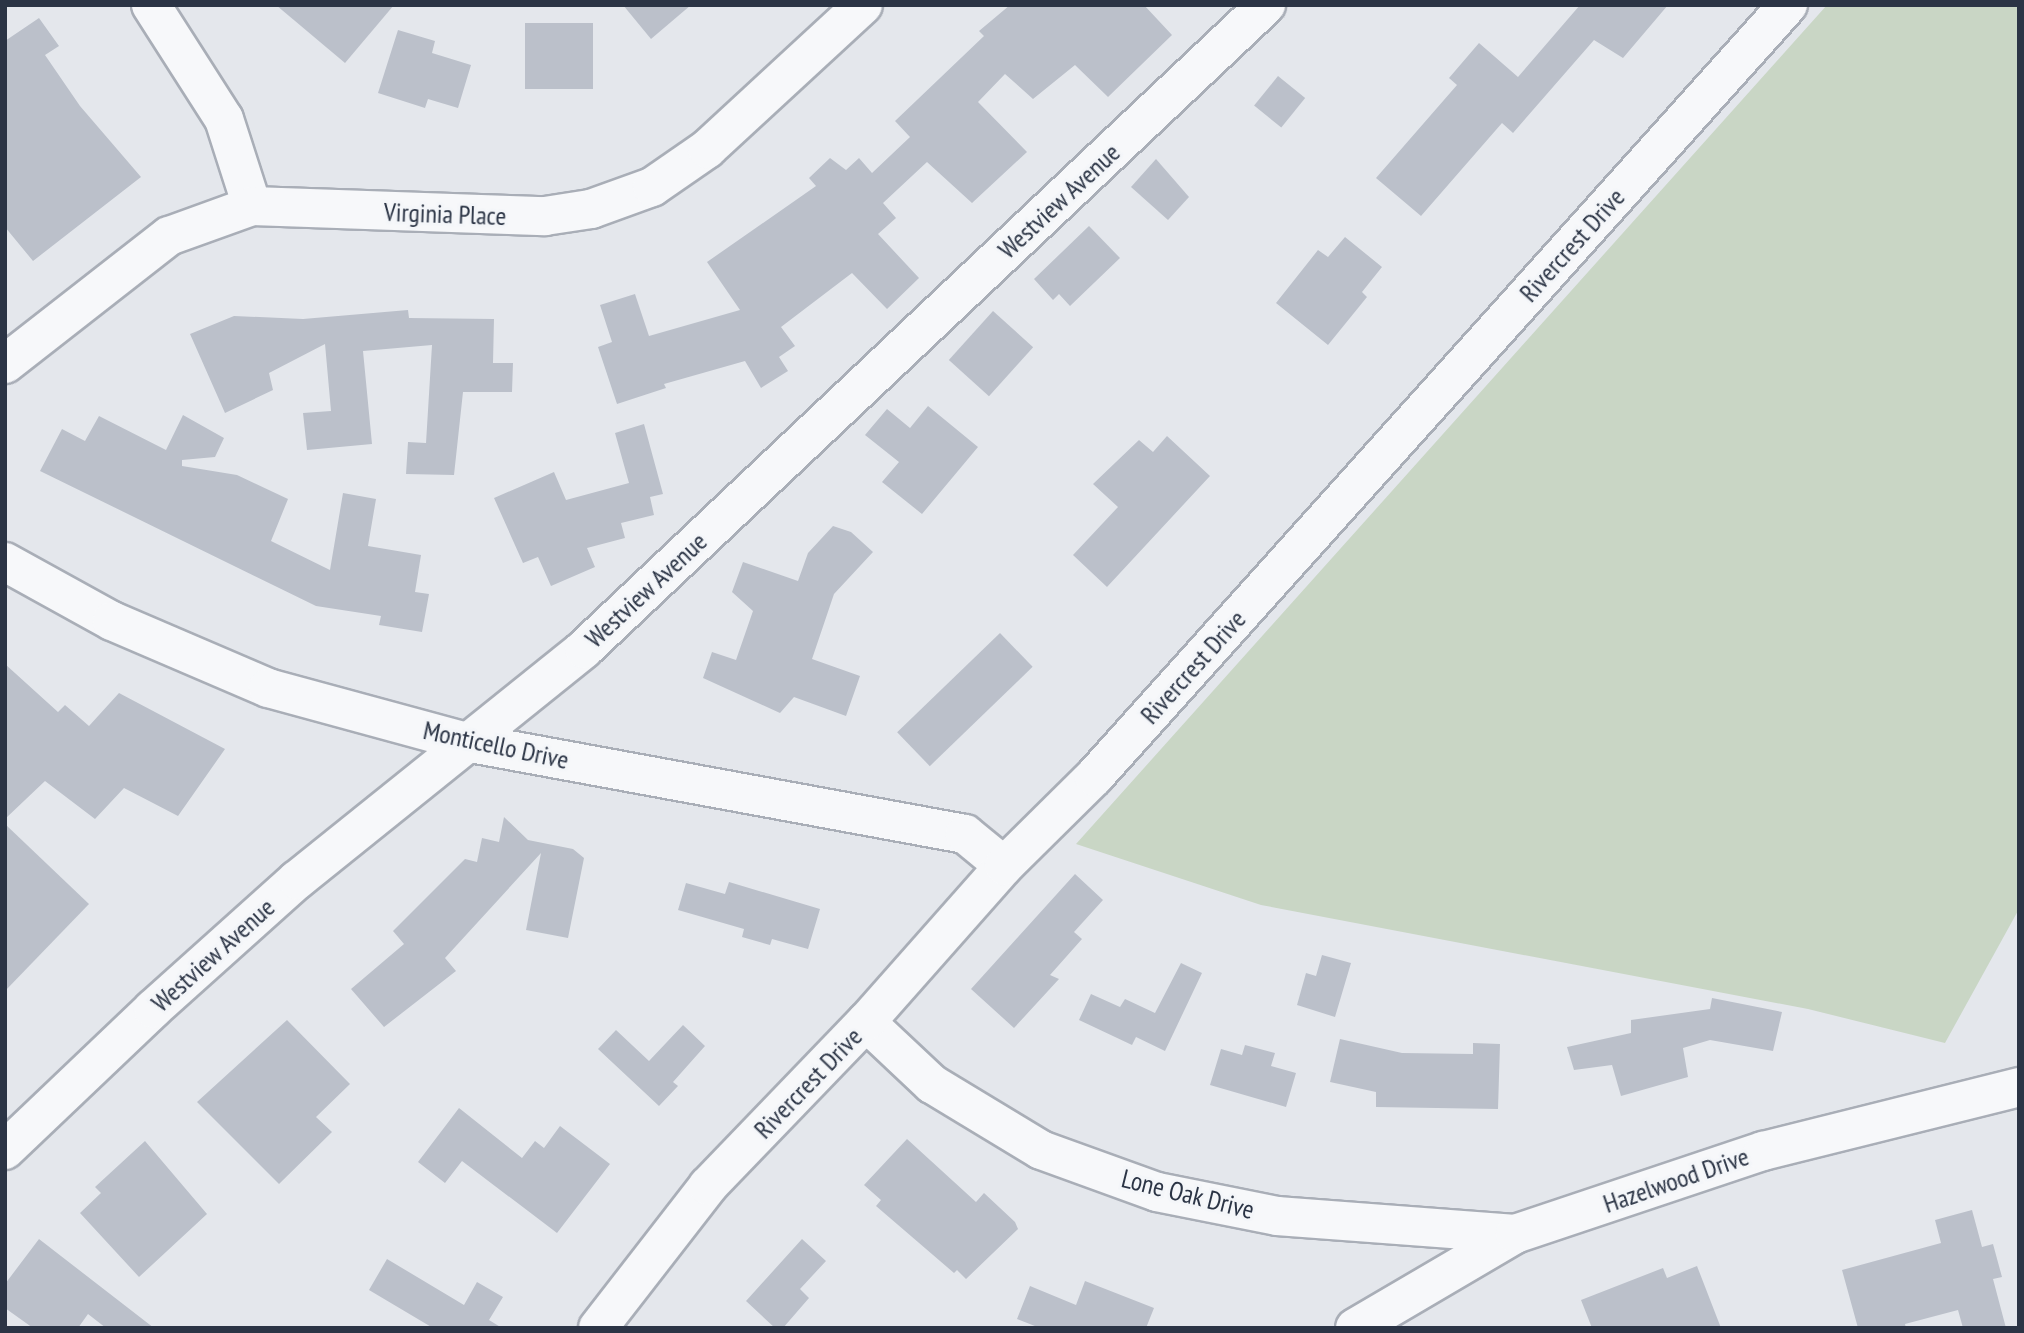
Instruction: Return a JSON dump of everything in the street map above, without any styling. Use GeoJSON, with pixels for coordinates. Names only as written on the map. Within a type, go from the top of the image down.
{"type":"FeatureCollection","features":[{"type":"Feature","properties":{"kind":"street"},"geometry":{"type":"LineString","coordinates":[[150,5],[224,119],[252,206]]}},
{"type":"Feature","properties":{"kind":"street","name":"Virginia Place"},"geometry":{"type":"LineString","coordinates":[[5,364],[169,236],[252,206],[485,217],[545,216],[591,209],[652,187],[707,149],[863,5]]}},
{"type":"Feature","properties":{"kind":"street","name":"Westview Avenue"},"geometry":{"type":"LineString","coordinates":[[5,1150],[153,1009],[297,880],[471,743],[584,649],[1266,5]]}},
{"type":"Feature","properties":{"kind":"street","name":"Rivercrest Drive"},"geometry":{"type":"LineString","coordinates":[[598,1328],[708,1186],[866,1023],[1003,866],[1094,777],[1788,5]]}},
{"type":"Feature","properties":{"kind":"street","name":"Monticello Drive"},"geometry":{"type":"LineString","coordinates":[[5,562],[111,621],[268,688],[471,743],[965,834],[1003,866]]}},
{"type":"Feature","properties":{"kind":"street","name":"Lone Oak Drive"},"geometry":{"type":"LineString","coordinates":[[866,1023],[932,1084],[1041,1150],[1157,1192],[1277,1216],[1515,1234]]}},
{"type":"Feature","properties":{"kind":"street","name":"Hazelwood Drive"},"geometry":{"type":"LineString","coordinates":[[1355,1328],[1515,1234],[1763,1151],[2019,1087]]}},
{"type":"Feature","properties":{"kind":"green space"},"geometry":{"type":"Polygon","coordinates":[[[1827,5],[2019,5],[2019,909],[1945,1043],[1808,1009],[1261,905],[1076,844],[1827,5]]]}},
{"type":"Feature","properties":{"kind":"building"},"geometry":{"type":"Polygon","coordinates":[[[276,5],[394,5],[345,63],[276,5]]]}},
{"type":"Feature","properties":{"kind":"building"},"geometry":{"type":"Polygon","coordinates":[[[623,5],[691,5],[651,39],[623,5]]]}},
{"type":"Feature","properties":{"kind":"building"},"geometry":{"type":"Polygon","coordinates":[[[1010,5],[1144,5],[1172,35],[1108,97],[1075,65],[1033,99],[1005,74],[978,102],[1027,152],[972,203],[927,162],[883,203],[896,218],[878,234],[919,278],[887,309],[852,273],[781,327],[795,346],[779,357],[788,371],[761,388],[745,361],[664,384],[666,388],[617,404],[598,347],[612,342],[600,305],[635,294],[649,336],[740,310],[707,262],[816,186],[809,178],[830,158],[846,170],[859,158],[872,173],[910,137],[895,121],[984,36],[979,31],[1010,5]]]}},
{"type":"Feature","properties":{"kind":"building"},"geometry":{"type":"Polygon","coordinates":[[[1580,5],[1668,5],[1623,58],[1594,40],[1513,133],[1502,123],[1421,216],[1376,178],[1457,85],[1449,78],[1479,43],[1518,77],[1580,5]]]}},
{"type":"Feature","properties":{"kind":"building"},"geometry":{"type":"Polygon","coordinates":[[[39,18],[59,46],[45,55],[80,106],[141,177],[33,261],[5,227],[5,41],[39,18]]]}},
{"type":"Feature","properties":{"kind":"building"},"geometry":{"type":"Polygon","coordinates":[[[525,23],[593,23],[593,89],[525,89],[525,23]]]}},
{"type":"Feature","properties":{"kind":"building"},"geometry":{"type":"Polygon","coordinates":[[[398,30],[435,41],[432,53],[471,65],[458,108],[428,99],[425,108],[378,93],[398,30]]]}},
{"type":"Feature","properties":{"kind":"building"},"geometry":{"type":"Polygon","coordinates":[[[1278,76],[1305,98],[1281,128],[1254,106],[1278,76]]]}},
{"type":"Feature","properties":{"kind":"building"},"geometry":{"type":"Polygon","coordinates":[[[1156,159],[1189,197],[1168,220],[1131,187],[1156,159]]]}},
{"type":"Feature","properties":{"kind":"building"},"geometry":{"type":"Polygon","coordinates":[[[1089,226],[1120,258],[1070,306],[1059,294],[1053,300],[1034,279],[1089,226]]]}},
{"type":"Feature","properties":{"kind":"building"},"geometry":{"type":"Polygon","coordinates":[[[1345,237],[1382,267],[1362,292],[1367,297],[1328,345],[1276,303],[1318,250],[1328,257],[1345,237]]]}},
{"type":"Feature","properties":{"kind":"building"},"geometry":{"type":"Polygon","coordinates":[[[408,310],[409,318],[494,319],[493,363],[513,363],[512,392],[463,392],[454,475],[406,474],[408,442],[426,443],[432,345],[363,351],[372,444],[307,450],[303,413],[331,411],[325,344],[269,373],[273,390],[225,413],[190,334],[234,316],[303,319],[408,310]]]}},
{"type":"Feature","properties":{"kind":"building"},"geometry":{"type":"Polygon","coordinates":[[[993,311],[1033,347],[989,396],[949,360],[993,311]]]}},
{"type":"Feature","properties":{"kind":"building"},"geometry":{"type":"Polygon","coordinates":[[[928,406],[978,447],[922,514],[882,482],[899,462],[865,435],[887,409],[910,428],[928,406]]]}},
{"type":"Feature","properties":{"kind":"building"},"geometry":{"type":"Polygon","coordinates":[[[183,415],[224,438],[215,457],[182,460],[182,466],[237,475],[288,499],[271,541],[330,570],[343,493],[376,499],[368,546],[421,555],[415,592],[429,594],[422,632],[379,625],[381,616],[316,606],[40,471],[62,429],[85,441],[99,416],[166,450],[183,415]]]}},
{"type":"Feature","properties":{"kind":"building"},"geometry":{"type":"Polygon","coordinates":[[[644,424],[663,494],[650,497],[654,515],[621,523],[625,538],[587,548],[595,567],[551,586],[538,557],[523,563],[494,498],[554,472],[566,500],[629,483],[615,433],[644,424]]]}},
{"type":"Feature","properties":{"kind":"building"},"geometry":{"type":"Polygon","coordinates":[[[1167,436],[1210,476],[1107,587],[1073,555],[1118,507],[1093,484],[1139,440],[1153,452],[1167,436]]]}},
{"type":"Feature","properties":{"kind":"building"},"geometry":{"type":"Polygon","coordinates":[[[833,526],[851,532],[873,552],[834,594],[812,659],[860,676],[846,716],[794,697],[780,713],[703,678],[712,652],[736,660],[753,611],[732,592],[743,562],[798,581],[808,553],[833,526]]]}},
{"type":"Feature","properties":{"kind":"building"},"geometry":{"type":"Polygon","coordinates":[[[1000,633],[1033,667],[930,766],[897,732],[1000,633]]]}},
{"type":"Feature","properties":{"kind":"building"},"geometry":{"type":"Polygon","coordinates":[[[5,664],[58,712],[65,705],[89,726],[119,693],[225,749],[178,816],[124,788],[95,819],[45,781],[5,819],[5,664]]]}},
{"type":"Feature","properties":{"kind":"building"},"geometry":{"type":"Polygon","coordinates":[[[504,817],[528,840],[573,849],[584,858],[568,938],[526,930],[541,853],[445,958],[456,971],[384,1027],[351,989],[404,944],[393,931],[465,859],[477,862],[482,838],[499,842],[504,817]]]}},
{"type":"Feature","properties":{"kind":"building"},"geometry":{"type":"Polygon","coordinates":[[[5,824],[89,904],[5,991],[5,824]]]}},
{"type":"Feature","properties":{"kind":"building"},"geometry":{"type":"Polygon","coordinates":[[[1075,874],[1103,900],[1074,932],[1082,939],[1050,975],[1059,979],[1014,1028],[971,989],[1075,874]]]}},
{"type":"Feature","properties":{"kind":"building"},"geometry":{"type":"Polygon","coordinates":[[[729,882],[820,909],[808,949],[772,939],[770,945],[742,937],[744,929],[678,910],[686,883],[725,894],[729,882]]]}},
{"type":"Feature","properties":{"kind":"building"},"geometry":{"type":"Polygon","coordinates":[[[1322,955],[1351,963],[1335,1017],[1297,1005],[1306,973],[1316,976],[1322,955]]]}},
{"type":"Feature","properties":{"kind":"building"},"geometry":{"type":"Polygon","coordinates":[[[1181,963],[1202,973],[1165,1051],[1136,1037],[1132,1045],[1079,1020],[1091,994],[1120,1007],[1125,999],[1155,1013],[1181,963]]]}},
{"type":"Feature","properties":{"kind":"building"},"geometry":{"type":"Polygon","coordinates":[[[1712,998],[1782,1012],[1773,1051],[1710,1040],[1683,1048],[1688,1077],[1621,1096],[1612,1065],[1574,1070],[1567,1047],[1631,1033],[1631,1020],[1710,1009],[1712,998]]]}},
{"type":"Feature","properties":{"kind":"building"},"geometry":{"type":"Polygon","coordinates":[[[287,1020],[350,1084],[316,1117],[332,1132],[279,1184],[197,1102],[287,1020]]]}},
{"type":"Feature","properties":{"kind":"building"},"geometry":{"type":"Polygon","coordinates":[[[683,1025],[705,1046],[673,1082],[678,1086],[659,1106],[598,1049],[616,1030],[649,1061],[683,1025]]]}},
{"type":"Feature","properties":{"kind":"building"},"geometry":{"type":"Polygon","coordinates":[[[1340,1039],[1402,1053],[1473,1054],[1473,1043],[1500,1044],[1498,1109],[1376,1107],[1376,1092],[1330,1082],[1340,1039]]]}},
{"type":"Feature","properties":{"kind":"building"},"geometry":{"type":"Polygon","coordinates":[[[1245,1045],[1275,1053],[1271,1066],[1296,1073],[1286,1107],[1210,1085],[1221,1049],[1242,1055],[1245,1045]]]}},
{"type":"Feature","properties":{"kind":"building"},"geometry":{"type":"Polygon","coordinates":[[[459,1108],[522,1158],[535,1141],[544,1148],[560,1126],[610,1164],[557,1233],[462,1161],[445,1183],[418,1162],[459,1108]]]}},
{"type":"Feature","properties":{"kind":"building"},"geometry":{"type":"Polygon","coordinates":[[[907,1139],[976,1202],[984,1193],[1015,1222],[1018,1229],[966,1279],[957,1270],[954,1273],[876,1206],[881,1200],[864,1185],[907,1139]]]}},
{"type":"Feature","properties":{"kind":"building"},"geometry":{"type":"Polygon","coordinates":[[[145,1141],[207,1214],[139,1277],[80,1213],[101,1193],[95,1187],[145,1141]]]}},
{"type":"Feature","properties":{"kind":"building"},"geometry":{"type":"Polygon","coordinates":[[[1972,1210],[1982,1247],[1993,1244],[2002,1277],[1993,1279],[2006,1328],[1963,1328],[1958,1310],[1905,1324],[1906,1328],[1858,1328],[1842,1270],[1941,1243],[1935,1220],[1972,1210]]]}},
{"type":"Feature","properties":{"kind":"building"},"geometry":{"type":"Polygon","coordinates":[[[39,1239],[154,1328],[106,1328],[88,1314],[78,1328],[33,1328],[5,1308],[5,1284],[39,1239]]]}},
{"type":"Feature","properties":{"kind":"building"},"geometry":{"type":"Polygon","coordinates":[[[802,1239],[826,1261],[800,1289],[809,1298],[783,1328],[775,1328],[746,1301],[802,1239]]]}},
{"type":"Feature","properties":{"kind":"building"},"geometry":{"type":"Polygon","coordinates":[[[387,1259],[464,1305],[477,1282],[503,1297],[489,1320],[502,1328],[433,1328],[369,1290],[387,1259]]]}},
{"type":"Feature","properties":{"kind":"building"},"geometry":{"type":"Polygon","coordinates":[[[1697,1266],[1721,1328],[1592,1328],[1581,1300],[1663,1268],[1667,1278],[1697,1266]]]}},
{"type":"Feature","properties":{"kind":"building"},"geometry":{"type":"Polygon","coordinates":[[[1085,1281],[1154,1308],[1146,1328],[1040,1328],[1017,1319],[1030,1286],[1076,1305],[1085,1281]]]}}]}
